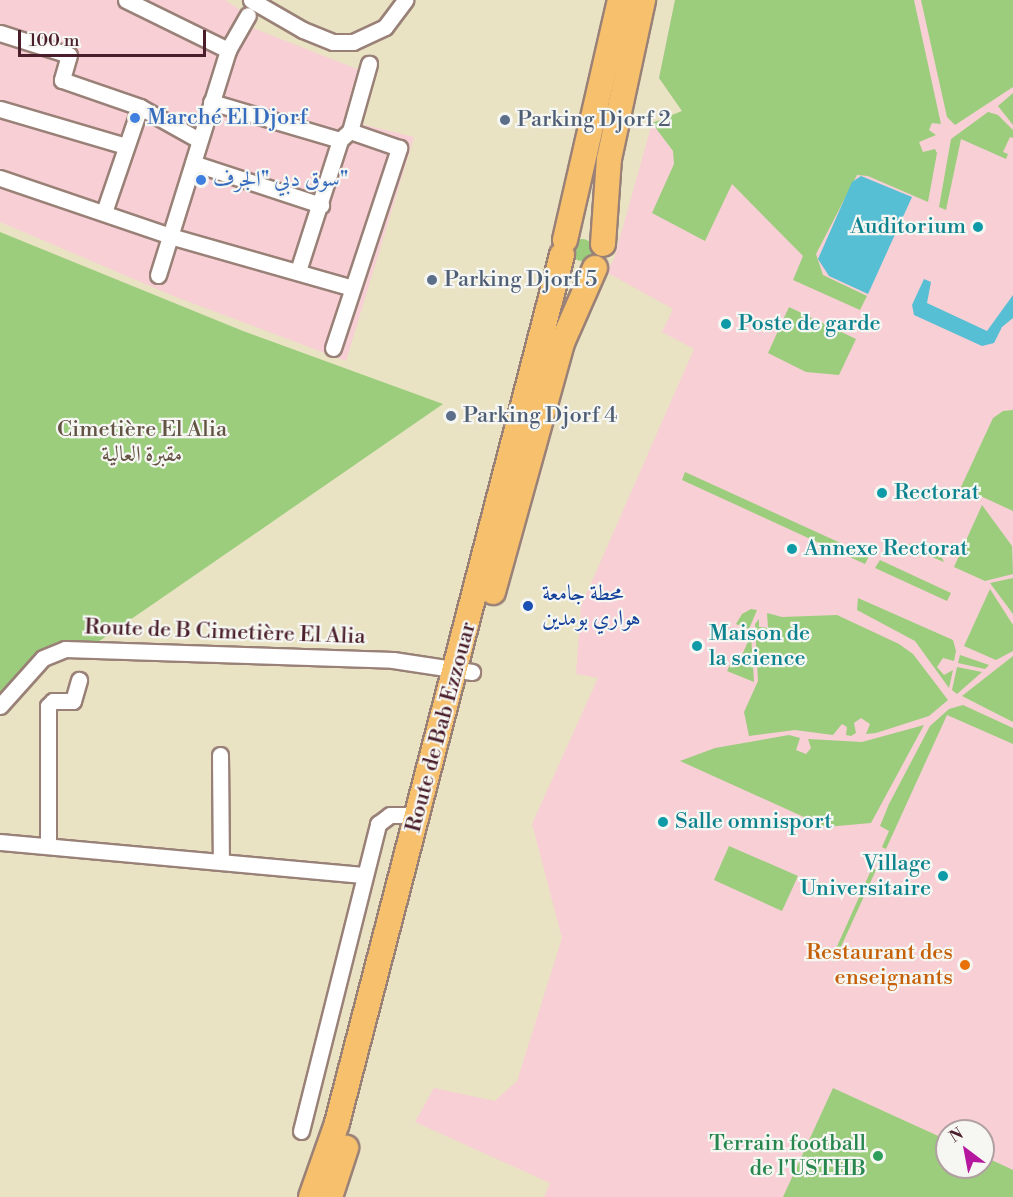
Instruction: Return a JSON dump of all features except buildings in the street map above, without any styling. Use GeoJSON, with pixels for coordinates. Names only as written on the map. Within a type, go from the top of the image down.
{"type":"FeatureCollection","features":[{"type":"Feature","properties":{"kind":"main road","name":"Route de Bab Ezzouar"},"geometry":{"type":"LineString","coordinates":[[330,1197],[352,1125],[492,566],[620,0]]}},
{"type":"Feature","properties":{"kind":"main road"},"geometry":{"type":"LineString","coordinates":[[603,244],[596,234],[585,230],[574,232],[564,247],[568,265],[578,271],[595,267],[603,256],[609,159],[642,0]]}},
{"type":"Feature","properties":{"kind":"main road","name":"Route de Bab Ezzouar"},"geometry":{"type":"LineString","coordinates":[[492,566],[562,344],[595,267]]}},
{"type":"Feature","properties":{"kind":"main road","name":"Route de Bab Ezzouar"},"geometry":{"type":"LineString","coordinates":[[311,1197],[337,1124],[418,815],[464,671]]}},
{"type":"Feature","properties":{"kind":"street"},"geometry":{"type":"LineString","coordinates":[[126,0],[228,50]]}},
{"type":"Feature","properties":{"kind":"street"},"geometry":{"type":"LineString","coordinates":[[158,275],[210,102],[228,50],[249,7],[333,42],[353,42],[385,27],[405,0]]}},
{"type":"Feature","properties":{"kind":"street"},"geometry":{"type":"LineString","coordinates":[[0,33],[69,55],[62,80],[140,107],[199,140]]}},
{"type":"Feature","properties":{"kind":"street"},"geometry":{"type":"LineString","coordinates":[[298,271],[369,64]]}},
{"type":"Feature","properties":{"kind":"street"},"geometry":{"type":"LineString","coordinates":[[210,102],[399,148],[333,348]]}},
{"type":"Feature","properties":{"kind":"street"},"geometry":{"type":"LineString","coordinates":[[104,212],[140,107]]}},
{"type":"Feature","properties":{"kind":"street"},"geometry":{"type":"LineString","coordinates":[[0,109],[126,146]]}},
{"type":"Feature","properties":{"kind":"street"},"geometry":{"type":"LineString","coordinates":[[193,163],[321,205]]}},
{"type":"Feature","properties":{"kind":"street"},"geometry":{"type":"LineString","coordinates":[[0,178],[170,236],[352,288]]}},
{"type":"Feature","properties":{"kind":"street","name":"Route de B Cimetière El Alia"},"geometry":{"type":"LineString","coordinates":[[0,706],[43,658],[65,649],[393,660],[464,671]]}},
{"type":"Feature","properties":{"kind":"street"},"geometry":{"type":"LineString","coordinates":[[48,846],[48,706],[52,701],[73,701],[79,680]]}},
{"type":"Feature","properties":{"kind":"street"},"geometry":{"type":"LineString","coordinates":[[220,755],[220,861]]}},
{"type":"Feature","properties":{"kind":"street"},"geometry":{"type":"LineString","coordinates":[[301,1131],[364,875],[382,819],[418,815]]}},
{"type":"Feature","properties":{"kind":"street"},"geometry":{"type":"LineString","coordinates":[[0,842],[364,875]]}},
{"type":"Feature","properties":{"kind":"shaded area","name":"سوق دبي \"الجرف\""},"geometry":{"type":"Polygon","coordinates":[[[0,0],[225,0],[248,15],[253,28],[370,74],[356,123],[414,137],[346,361],[176,297],[0,222],[0,0]]]}},
{"type":"Feature","properties":{"kind":"shaded area"},"geometry":{"type":"Polygon","coordinates":[[[675,0],[1013,0],[1013,1197],[544,1197],[550,1183],[415,1122],[434,1088],[495,1101],[517,1081],[562,938],[532,824],[598,678],[576,674],[581,606],[694,349],[662,332],[673,309],[606,272],[614,259],[652,123],[682,111],[659,78],[675,0]]]}},
{"type":"Feature","properties":{"kind":"green space"},"geometry":{"type":"Polygon","coordinates":[[[675,0],[914,0],[941,124],[932,123],[929,130],[936,135],[919,142],[923,152],[935,149],[937,153],[928,202],[868,176],[857,175],[816,254],[823,275],[867,296],[860,310],[793,280],[803,256],[732,184],[705,241],[652,213],[674,164],[673,151],[652,123],[682,111],[659,78],[675,0]]]}},
{"type":"Feature","properties":{"kind":"green space"},"geometry":{"type":"Polygon","coordinates":[[[921,0],[1013,0],[1013,87],[955,125],[947,117],[921,0]]]}},
{"type":"Feature","properties":{"kind":"green space"},"geometry":{"type":"Polygon","coordinates":[[[1013,93],[1013,125],[998,106],[1013,93]]]}},
{"type":"Feature","properties":{"kind":"green space"},"geometry":{"type":"Polygon","coordinates":[[[988,112],[998,115],[1013,130],[1013,138],[1010,137],[1003,152],[1008,154],[1006,159],[961,139],[946,210],[939,207],[951,139],[988,112]]]}},
{"type":"Feature","properties":{"kind":"green space","name":"Cimetière El Alia مقبرة العالية"},"geometry":{"type":"Polygon","coordinates":[[[0,232],[243,331],[443,404],[98,642],[62,644],[0,707],[0,232]]]}},
{"type":"Feature","properties":{"kind":"green space"},"geometry":{"type":"Polygon","coordinates":[[[582,239],[590,242],[593,250],[590,258],[582,261],[574,258],[571,250],[574,242],[582,239]]]}},
{"type":"Feature","properties":{"kind":"green space"},"geometry":{"type":"Polygon","coordinates":[[[789,307],[856,339],[839,375],[806,372],[768,353],[789,307]]]}},
{"type":"Feature","properties":{"kind":"green space"},"geometry":{"type":"Polygon","coordinates":[[[1013,410],[1013,511],[961,487],[993,418],[1003,411],[1013,410]]]}},
{"type":"Feature","properties":{"kind":"green space"},"geometry":{"type":"Polygon","coordinates":[[[685,472],[869,556],[865,564],[682,480],[685,472]]]}},
{"type":"Feature","properties":{"kind":"green space"},"geometry":{"type":"Polygon","coordinates":[[[982,505],[1012,546],[1013,574],[985,581],[954,567],[982,505]]]}},
{"type":"Feature","properties":{"kind":"green space"},"geometry":{"type":"Polygon","coordinates":[[[913,543],[941,556],[944,562],[905,546],[913,543]]]}},
{"type":"Feature","properties":{"kind":"green space"},"geometry":{"type":"Polygon","coordinates":[[[880,560],[951,593],[947,601],[875,568],[880,560]]]}},
{"type":"Feature","properties":{"kind":"green space"},"geometry":{"type":"Polygon","coordinates":[[[1013,578],[1013,614],[990,583],[1013,578]]]}},
{"type":"Feature","properties":{"kind":"green space"},"geometry":{"type":"Polygon","coordinates":[[[990,589],[1013,625],[1013,651],[996,660],[964,646],[990,589]]]}},
{"type":"Feature","properties":{"kind":"green space"},"geometry":{"type":"Polygon","coordinates":[[[858,598],[953,640],[956,651],[954,661],[943,658],[937,667],[944,675],[953,670],[949,688],[915,641],[857,610],[858,598]]]}},
{"type":"Feature","properties":{"kind":"green space"},"geometry":{"type":"Polygon","coordinates":[[[751,609],[757,610],[749,629],[736,624],[742,614],[751,609]]]}},
{"type":"Feature","properties":{"kind":"green space"},"geometry":{"type":"Polygon","coordinates":[[[767,613],[782,617],[837,615],[899,644],[913,654],[948,700],[929,716],[876,733],[866,734],[870,724],[861,718],[854,723],[856,733],[851,736],[846,735],[847,727],[842,724],[833,735],[795,730],[749,736],[744,712],[758,681],[755,624],[759,619],[759,627],[768,628],[767,613]]]}},
{"type":"Feature","properties":{"kind":"green space"},"geometry":{"type":"Polygon","coordinates":[[[751,635],[754,682],[727,671],[736,653],[742,655],[751,635]]]}},
{"type":"Feature","properties":{"kind":"green space"},"geometry":{"type":"Polygon","coordinates":[[[960,655],[989,665],[985,669],[958,663],[960,655]]]}},
{"type":"Feature","properties":{"kind":"green space"},"geometry":{"type":"Polygon","coordinates":[[[1013,656],[1013,722],[962,696],[1013,656]]]}},
{"type":"Feature","properties":{"kind":"green space"},"geometry":{"type":"Polygon","coordinates":[[[957,667],[982,672],[957,694],[952,690],[957,667]]]}},
{"type":"Feature","properties":{"kind":"green space"},"geometry":{"type":"Polygon","coordinates":[[[963,705],[1013,728],[1013,744],[947,715],[886,849],[882,847],[889,831],[880,826],[930,726],[949,709],[963,705]]]}},
{"type":"Feature","properties":{"kind":"green space"},"geometry":{"type":"Polygon","coordinates":[[[924,725],[871,823],[826,827],[680,761],[715,748],[789,735],[800,738],[796,750],[806,754],[811,748],[808,739],[862,742],[924,725]]]}},
{"type":"Feature","properties":{"kind":"green space"},"geometry":{"type":"Polygon","coordinates":[[[729,846],[798,876],[782,911],[714,880],[729,846]]]}},
{"type":"Feature","properties":{"kind":"green space"},"geometry":{"type":"Polygon","coordinates":[[[872,868],[876,870],[834,962],[831,960],[872,868]]]}},
{"type":"Feature","properties":{"kind":"green space","name":"Terrain football de l'USTHB"},"geometry":{"type":"Polygon","coordinates":[[[833,1088],[935,1135],[935,1179],[995,1179],[995,1162],[1013,1170],[1013,1197],[783,1197],[833,1088]]]}},
{"type":"Feature","properties":{"kind":"water"},"geometry":{"type":"Polygon","coordinates":[[[861,176],[912,197],[868,294],[829,276],[818,259],[852,182],[861,176]]]}},
{"type":"Feature","properties":{"kind":"water"},"geometry":{"type":"Polygon","coordinates":[[[924,279],[931,282],[927,303],[987,331],[1013,295],[1013,318],[1002,327],[994,343],[982,346],[914,315],[912,305],[924,279]]]}},
{"type":"Feature","properties":{"kind":"place","name":"Marché El Djorf"},"geometry":{"type":"Point","coordinates":[135,118]}},
{"type":"Feature","properties":{"kind":"place","name":"Parking Djorf 2"},"geometry":{"type":"Point","coordinates":[505,120]}},
{"type":"Feature","properties":{"kind":"place","name":"سوق دبي \"الجرف\""},"geometry":{"type":"Point","coordinates":[201,180]}},
{"type":"Feature","properties":{"kind":"place","name":"Auditorium"},"geometry":{"type":"Point","coordinates":[978,227]}},
{"type":"Feature","properties":{"kind":"place","name":"Parking Djorf 5"},"geometry":{"type":"Point","coordinates":[432,280]}},
{"type":"Feature","properties":{"kind":"place","name":"Poste de garde"},"geometry":{"type":"Point","coordinates":[726,324]}},
{"type":"Feature","properties":{"kind":"place","name":"Parking Djorf 4"},"geometry":{"type":"Point","coordinates":[451,416]}},
{"type":"Feature","properties":{"kind":"place","name":"Rectorat"},"geometry":{"type":"Point","coordinates":[882,493]}},
{"type":"Feature","properties":{"kind":"place","name":"Annexe Rectorat"},"geometry":{"type":"Point","coordinates":[792,549]}},
{"type":"Feature","properties":{"kind":"place","name":"محطة جامعة هواري بومدين"},"geometry":{"type":"Point","coordinates":[528,606]}},
{"type":"Feature","properties":{"kind":"place","name":"Maison de la science"},"geometry":{"type":"Point","coordinates":[697,646]}},
{"type":"Feature","properties":{"kind":"place","name":"Salle omnisport"},"geometry":{"type":"Point","coordinates":[663,822]}},
{"type":"Feature","properties":{"kind":"place","name":"Village Universitaire"},"geometry":{"type":"Point","coordinates":[943,876]}},
{"type":"Feature","properties":{"kind":"place","name":"Restaurant des enseignants"},"geometry":{"type":"Point","coordinates":[965,965]}},
{"type":"Feature","properties":{"kind":"place","name":"Terrain football de l'USTHB"},"geometry":{"type":"Point","coordinates":[878,1156]}}]}
